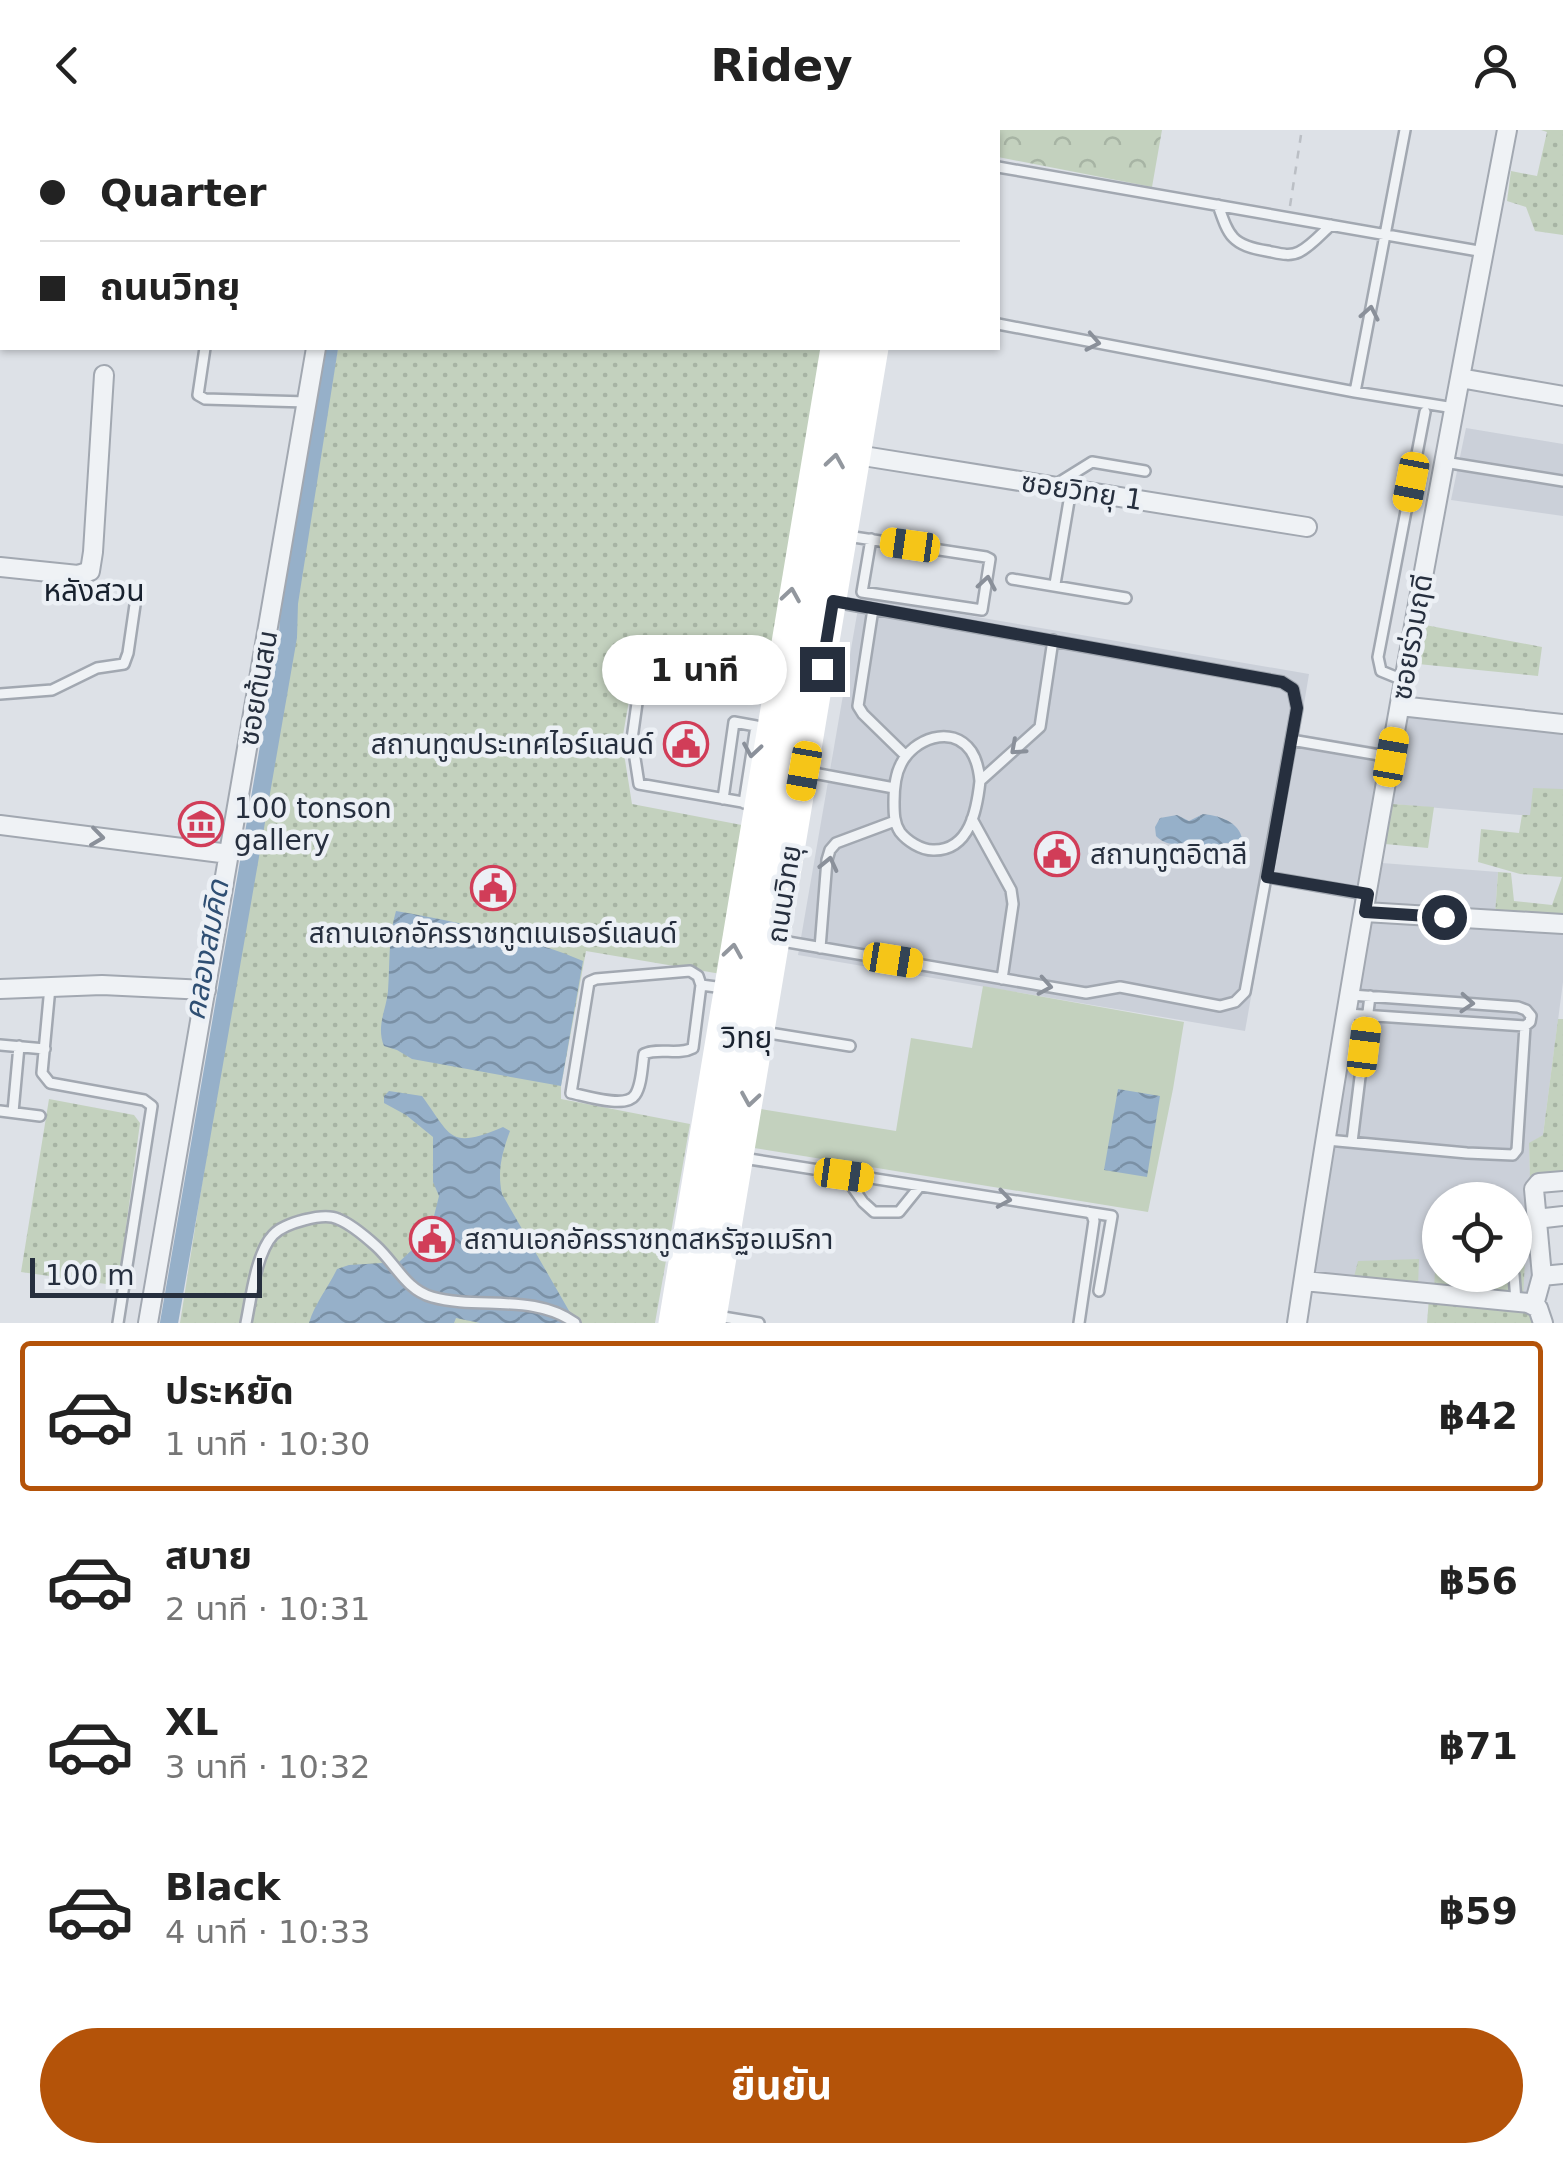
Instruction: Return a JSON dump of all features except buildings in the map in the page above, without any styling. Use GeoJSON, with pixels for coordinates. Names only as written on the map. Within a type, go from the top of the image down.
{"type":"FeatureCollection","features":[{"type":"Feature","properties":{"kind":"main road","name":"ถนนวิทยุ"},"geometry":{"type":"LineString","coordinates":[[671,1323],[714,987],[833,350]]}},
{"type":"Feature","properties":{"kind":"main road","name":"ถนนวิทยุ"},"geometry":{"type":"LineString","coordinates":[[706,1321],[717,1175],[773,898],[854,350]]}},
{"type":"Feature","properties":{"kind":"main road","name":"ถนนวิทยุ"},"geometry":{"type":"LineString","coordinates":[[773,898],[804,771],[876,350]]}},
{"type":"Feature","properties":{"kind":"main road","name":"ถนนวิทยุ"},"geometry":{"type":"LineString","coordinates":[[706,1321],[741,1152],[760,1032],[766,939]]}},
{"type":"Feature","properties":{"kind":"main road"},"geometry":{"type":"LineString","coordinates":[[717,1175],[741,1152]]}},
{"type":"Feature","properties":{"kind":"street","name":"ซอยร่วมฤดี"},"geometry":{"type":"LineString","coordinates":[[1297,1323],[1391,757],[1507,130]]}},
{"type":"Feature","properties":{"kind":"street","name":"ซอยต้นสน"},"geometry":{"type":"LineString","coordinates":[[148,1323],[316,350]]}},
{"type":"Feature","properties":{"kind":"street"},"geometry":{"type":"LineString","coordinates":[[0,567],[78,574],[90,571],[104,375]]}},
{"type":"Feature","properties":{"kind":"street"},"geometry":{"type":"LineString","coordinates":[[1460,378],[1563,396]]}},
{"type":"Feature","properties":{"kind":"street","name":"ซอยวิทยุ 1"},"geometry":{"type":"LineString","coordinates":[[857,455],[1307,526]]}},
{"type":"Feature","properties":{"kind":"street"},"geometry":{"type":"LineString","coordinates":[[1400,706],[1563,724]]}},
{"type":"Feature","properties":{"kind":"street"},"geometry":{"type":"LineString","coordinates":[[0,825],[230,854]]}},
{"type":"Feature","properties":{"kind":"street"},"geometry":{"type":"LineString","coordinates":[[1366,903],[1563,924]]}},
{"type":"Feature","properties":{"kind":"street"},"geometry":{"type":"LineString","coordinates":[[0,989],[102,985],[206,990]]}},
{"type":"Feature","properties":{"kind":"street"},"geometry":{"type":"LineString","coordinates":[[1525,1303],[1542,1276],[1534,1188],[1539,1183],[1563,1181]]}},
{"type":"Feature","properties":{"kind":"street"},"geometry":{"type":"LineString","coordinates":[[1536,1219],[1563,1216]]}},
{"type":"Feature","properties":{"kind":"street"},"geometry":{"type":"LineString","coordinates":[[1542,1276],[1563,1274]]}},
{"type":"Feature","properties":{"kind":"street"},"geometry":{"type":"LineString","coordinates":[[1304,1281],[1525,1303],[1538,1308],[1543,1323]]}},
{"type":"Feature","properties":{"kind":"lane"},"geometry":{"type":"LineString","coordinates":[[1355,392],[1405,130]]}},
{"type":"Feature","properties":{"kind":"lane"},"geometry":{"type":"LineString","coordinates":[[1000,167],[1484,252]]}},
{"type":"Feature","properties":{"kind":"lane"},"geometry":{"type":"LineString","coordinates":[[1218,205],[1226,230],[1234,240],[1246,247],[1289,255],[1297,253],[1331,225]]}},
{"type":"Feature","properties":{"kind":"lane"},"geometry":{"type":"LineString","coordinates":[[1000,324],[1454,408]]}},
{"type":"Feature","properties":{"kind":"lane"},"geometry":{"type":"LineString","coordinates":[[205,350],[198,394],[205,399],[306,402]]}},
{"type":"Feature","properties":{"kind":"lane"},"geometry":{"type":"LineString","coordinates":[[1405,680],[1381,671],[1378,656],[1425,412]]}},
{"type":"Feature","properties":{"kind":"lane"},"geometry":{"type":"LineString","coordinates":[[1055,584],[1062,488],[1092,462],[1144,471]]}},
{"type":"Feature","properties":{"kind":"lane"},"geometry":{"type":"LineString","coordinates":[[1444,462],[1563,481]]}},
{"type":"Feature","properties":{"kind":"lane"},"geometry":{"type":"LineString","coordinates":[[844,535],[990,559],[982,610],[862,592],[871,540]]}},
{"type":"Feature","properties":{"kind":"lane"},"geometry":{"type":"LineString","coordinates":[[1012,579],[1126,598]]}},
{"type":"Feature","properties":{"kind":"lane"},"geometry":{"type":"LineString","coordinates":[[0,694],[52,690],[97,668],[124,664],[136,598]]}},
{"type":"Feature","properties":{"kind":"lane"},"geometry":{"type":"LineString","coordinates":[[766,939],[1086,993],[1120,987],[1220,1006],[1235,1002],[1245,992],[1297,708],[1293,689],[1282,682],[833,601]]}},
{"type":"Feature","properties":{"kind":"lane"},"geometry":{"type":"LineString","coordinates":[[873,608],[858,706],[906,756]]}},
{"type":"Feature","properties":{"kind":"lane"},"geometry":{"type":"LineString","coordinates":[[980,780],[1040,727],[1053,640]]}},
{"type":"Feature","properties":{"kind":"lane"},"geometry":{"type":"LineString","coordinates":[[643,660],[632,739],[639,784],[723,799],[751,804],[756,726],[734,722],[723,799]]}},
{"type":"Feature","properties":{"kind":"lane"},"geometry":{"type":"LineString","coordinates":[[933,737],[963,742],[970,751],[978,766],[978,800],[966,833],[956,844],[942,850],[927,850],[902,834],[895,821],[894,788],[906,756],[920,742],[933,737]]}},
{"type":"Feature","properties":{"kind":"lane"},"geometry":{"type":"LineString","coordinates":[[1291,740],[1391,757]]}},
{"type":"Feature","properties":{"kind":"lane"},"geometry":{"type":"LineString","coordinates":[[804,771],[894,788]]}},
{"type":"Feature","properties":{"kind":"lane"},"geometry":{"type":"LineString","coordinates":[[972,819],[1012,890],[1002,979]]}},
{"type":"Feature","properties":{"kind":"lane"},"geometry":{"type":"LineString","coordinates":[[820,948],[830,850],[836,843],[895,821]]}},
{"type":"Feature","properties":{"kind":"lane"},"geometry":{"type":"LineString","coordinates":[[1267,877],[1366,903]]}},
{"type":"Feature","properties":{"kind":"lane"},"geometry":{"type":"LineString","coordinates":[[690,971],[714,987],[693,1048],[687,1052],[658,1050],[644,1054],[636,1094],[631,1100],[622,1103],[571,1094],[589,982],[690,971]]}},
{"type":"Feature","properties":{"kind":"lane"},"geometry":{"type":"LineString","coordinates":[[50,987],[42,1072],[50,1082],[144,1100],[152,1106],[118,1323]]}},
{"type":"Feature","properties":{"kind":"lane"},"geometry":{"type":"LineString","coordinates":[[1347,1014],[1525,1026],[1531,1016],[1518,1007],[1350,995]]}},
{"type":"Feature","properties":{"kind":"lane"},"geometry":{"type":"LineString","coordinates":[[1352,1142],[1370,996]]}},
{"type":"Feature","properties":{"kind":"lane"},"geometry":{"type":"LineString","coordinates":[[1326,1140],[1513,1155],[1517,1150],[1525,1026]]}},
{"type":"Feature","properties":{"kind":"lane"},"geometry":{"type":"LineString","coordinates":[[760,1032],[850,1046]]}},
{"type":"Feature","properties":{"kind":"lane"},"geometry":{"type":"LineString","coordinates":[[0,1045],[45,1049]]}},
{"type":"Feature","properties":{"kind":"lane"},"geometry":{"type":"LineString","coordinates":[[13,1112],[19,1046]]}},
{"type":"Feature","properties":{"kind":"lane"},"geometry":{"type":"LineString","coordinates":[[0,1111],[40,1116]]}},
{"type":"Feature","properties":{"kind":"lane"},"geometry":{"type":"LineString","coordinates":[[741,1152],[844,1175],[1112,1216],[1099,1291]]}},
{"type":"Feature","properties":{"kind":"lane"},"geometry":{"type":"LineString","coordinates":[[844,1175],[874,1212],[899,1212],[920,1186]]}},
{"type":"Feature","properties":{"kind":"lane"},"geometry":{"type":"LineString","coordinates":[[1079,1323],[1094,1221],[1088,1212]]}},
{"type":"Feature","properties":{"kind":"lane"},"geometry":{"type":"LineString","coordinates":[[246,1323],[262,1255],[274,1234],[302,1220],[336,1217],[374,1244],[406,1281],[428,1297],[515,1304],[564,1315],[575,1323]]}},
{"type":"Feature","properties":{"kind":"lane"},"geometry":{"type":"LineString","coordinates":[[1521,1292],[1525,1303]]}},
{"type":"Feature","properties":{"kind":"lane"},"geometry":{"type":"LineString","coordinates":[[706,1321],[759,1323]]}},
{"type":"Feature","properties":{"kind":"path"},"geometry":{"type":"LineString","coordinates":[[1288,217],[1300,135]]}},
{"type":"Feature","properties":{"kind":"shaded area"},"geometry":{"type":"Polygon","coordinates":[[[1466,428],[1563,444],[1563,516],[1451,500],[1466,428]]]}},
{"type":"Feature","properties":{"kind":"shaded area"},"geometry":{"type":"Polygon","coordinates":[[[860,597],[1309,674],[1299,734],[1383,748],[1357,898],[1271,884],[1245,1031],[798,955],[860,597]]]}},
{"type":"Feature","properties":{"kind":"shaded area"},"geometry":{"type":"Polygon","coordinates":[[[1407,716],[1563,732],[1563,807],[1545,817],[1392,804],[1407,716]]]}},
{"type":"Feature","properties":{"kind":"shaded area"},"geometry":{"type":"Polygon","coordinates":[[[1382,863],[1498,872],[1495,915],[1373,908],[1382,863]]]}},
{"type":"Feature","properties":{"kind":"shaded area"},"geometry":{"type":"Polygon","coordinates":[[[1373,920],[1563,932],[1563,982],[1543,1135],[1529,1144],[1530,1182],[1422,1182],[1422,1288],[1313,1277],[1370,924],[1373,920]]]}},
{"type":"Feature","properties":{"kind":"shaded area"},"geometry":{"type":"Polygon","coordinates":[[[1532,1234],[1534,1294],[1531,1298],[1469,1292],[1532,1292],[1532,1234]]]}},
{"type":"Feature","properties":{"kind":"green space"},"geometry":{"type":"Polygon","coordinates":[[[1000,130],[1162,130],[1152,187],[1000,157],[1000,130]]]}},
{"type":"Feature","properties":{"kind":"green space"},"geometry":{"type":"Polygon","coordinates":[[[1541,130],[1563,130],[1563,235],[1535,231],[1526,207],[1507,201],[1511,171],[1537,176],[1547,132],[1541,130]]]}},
{"type":"Feature","properties":{"kind":"green space"},"geometry":{"type":"Polygon","coordinates":[[[338,350],[823,350],[768,676],[637,654],[622,741],[632,804],[747,826],[721,974],[586,951],[561,1086],[561,1099],[690,1124],[655,1323],[180,1323],[294,599],[338,350]]]}},
{"type":"Feature","properties":{"kind":"green space"},"geometry":{"type":"Polygon","coordinates":[[[1425,625],[1542,647],[1538,676],[1418,664],[1425,625]]]}},
{"type":"Feature","properties":{"kind":"green space"},"geometry":{"type":"Polygon","coordinates":[[[1533,788],[1563,789],[1563,918],[1495,915],[1498,872],[1511,873],[1514,901],[1552,905],[1562,877],[1520,874],[1478,862],[1481,829],[1519,833],[1522,815],[1530,815],[1533,788]]]}},
{"type":"Feature","properties":{"kind":"green space"},"geometry":{"type":"Polygon","coordinates":[[[1392,804],[1434,807],[1428,848],[1385,844],[1392,804]]]}},
{"type":"Feature","properties":{"kind":"green space"},"geometry":{"type":"Polygon","coordinates":[[[983,986],[1184,1022],[1148,1212],[754,1148],[761,1109],[896,1131],[911,1038],[972,1048],[983,986]]]}},
{"type":"Feature","properties":{"kind":"green space"},"geometry":{"type":"Polygon","coordinates":[[[1558,1019],[1563,1019],[1563,1177],[1530,1180],[1529,1143],[1543,1135],[1558,1019]]]}},
{"type":"Feature","properties":{"kind":"green space"},"geometry":{"type":"Polygon","coordinates":[[[49,1099],[134,1115],[140,1123],[119,1280],[113,1285],[21,1272],[49,1099]]]}},
{"type":"Feature","properties":{"kind":"green space"},"geometry":{"type":"Polygon","coordinates":[[[1419,1259],[1418,1287],[1353,1281],[1358,1261],[1419,1259]]]}},
{"type":"Feature","properties":{"kind":"green space"},"geometry":{"type":"Polygon","coordinates":[[[1467,1292],[1523,1292],[1523,1297],[1467,1292]]]}},
{"type":"Feature","properties":{"kind":"green space"},"geometry":{"type":"Polygon","coordinates":[[[1429,1298],[1527,1306],[1538,1323],[1427,1323],[1429,1298]]]}},
{"type":"Feature","properties":{"kind":"water"},"geometry":{"type":"Polygon","coordinates":[[[1203,814],[1232,823],[1241,834],[1242,849],[1231,854],[1229,843],[1223,843],[1216,864],[1198,863],[1194,842],[1171,844],[1156,836],[1160,818],[1177,815],[1189,821],[1203,814]]]}},
{"type":"Feature","properties":{"kind":"water"},"geometry":{"type":"Polygon","coordinates":[[[396,911],[491,931],[583,961],[561,1086],[412,1059],[384,1046],[381,1025],[396,911]]]}},
{"type":"Feature","properties":{"kind":"water"},"geometry":{"type":"Polygon","coordinates":[[[1118,1089],[1160,1096],[1147,1177],[1104,1170],[1118,1089]]]}},
{"type":"Feature","properties":{"kind":"water"},"geometry":{"type":"Polygon","coordinates":[[[389,1091],[422,1096],[454,1136],[472,1138],[503,1127],[510,1131],[501,1162],[502,1194],[576,1323],[480,1323],[456,1318],[454,1323],[309,1323],[337,1269],[399,1262],[414,1248],[416,1234],[434,1216],[439,1196],[433,1182],[433,1137],[384,1103],[389,1091]]]}},
{"type":"Feature","properties":{"kind":"waterway","name":"คลองสมคิด"},"geometry":{"type":"LineString","coordinates":[[169,1323],[288,637],[289,603],[329,350]]}},
{"type":"Feature","properties":{"kind":"place","name":"สถานทูตประเทศไอร์แลนด์"},"geometry":{"type":"Point","coordinates":[686,744]}},
{"type":"Feature","properties":{"kind":"place","name":"100 tonson gallery"},"geometry":{"type":"Point","coordinates":[201,824]}},
{"type":"Feature","properties":{"kind":"place","name":"สถานทูตอิตาลี"},"geometry":{"type":"Point","coordinates":[1057,854]}},
{"type":"Feature","properties":{"kind":"place","name":"สถานเอกอัครราชทูตเนเธอร์แลนด์"},"geometry":{"type":"Point","coordinates":[493,888]}},
{"type":"Feature","properties":{"kind":"place","name":"สถานเอกอัครราชทูตสหรัฐอเมริกา"},"geometry":{"type":"Point","coordinates":[432,1239]}},
{"type":"Feature","properties":{"kind":"district","name":"หลังสวน"},"geometry":{"type":"Point","coordinates":[94,590]}},
{"type":"Feature","properties":{"kind":"district","name":"วิทยุ"},"geometry":{"type":"Point","coordinates":[747,1037]}},
{"type":"Feature","properties":{"kind":"route"},"geometry":{"type":"LineString","coordinates":[[822,669],[833,601],[1282,682],[1293,689],[1297,708],[1267,877],[1368,894],[1365,912],[1444,917]]}}]}
